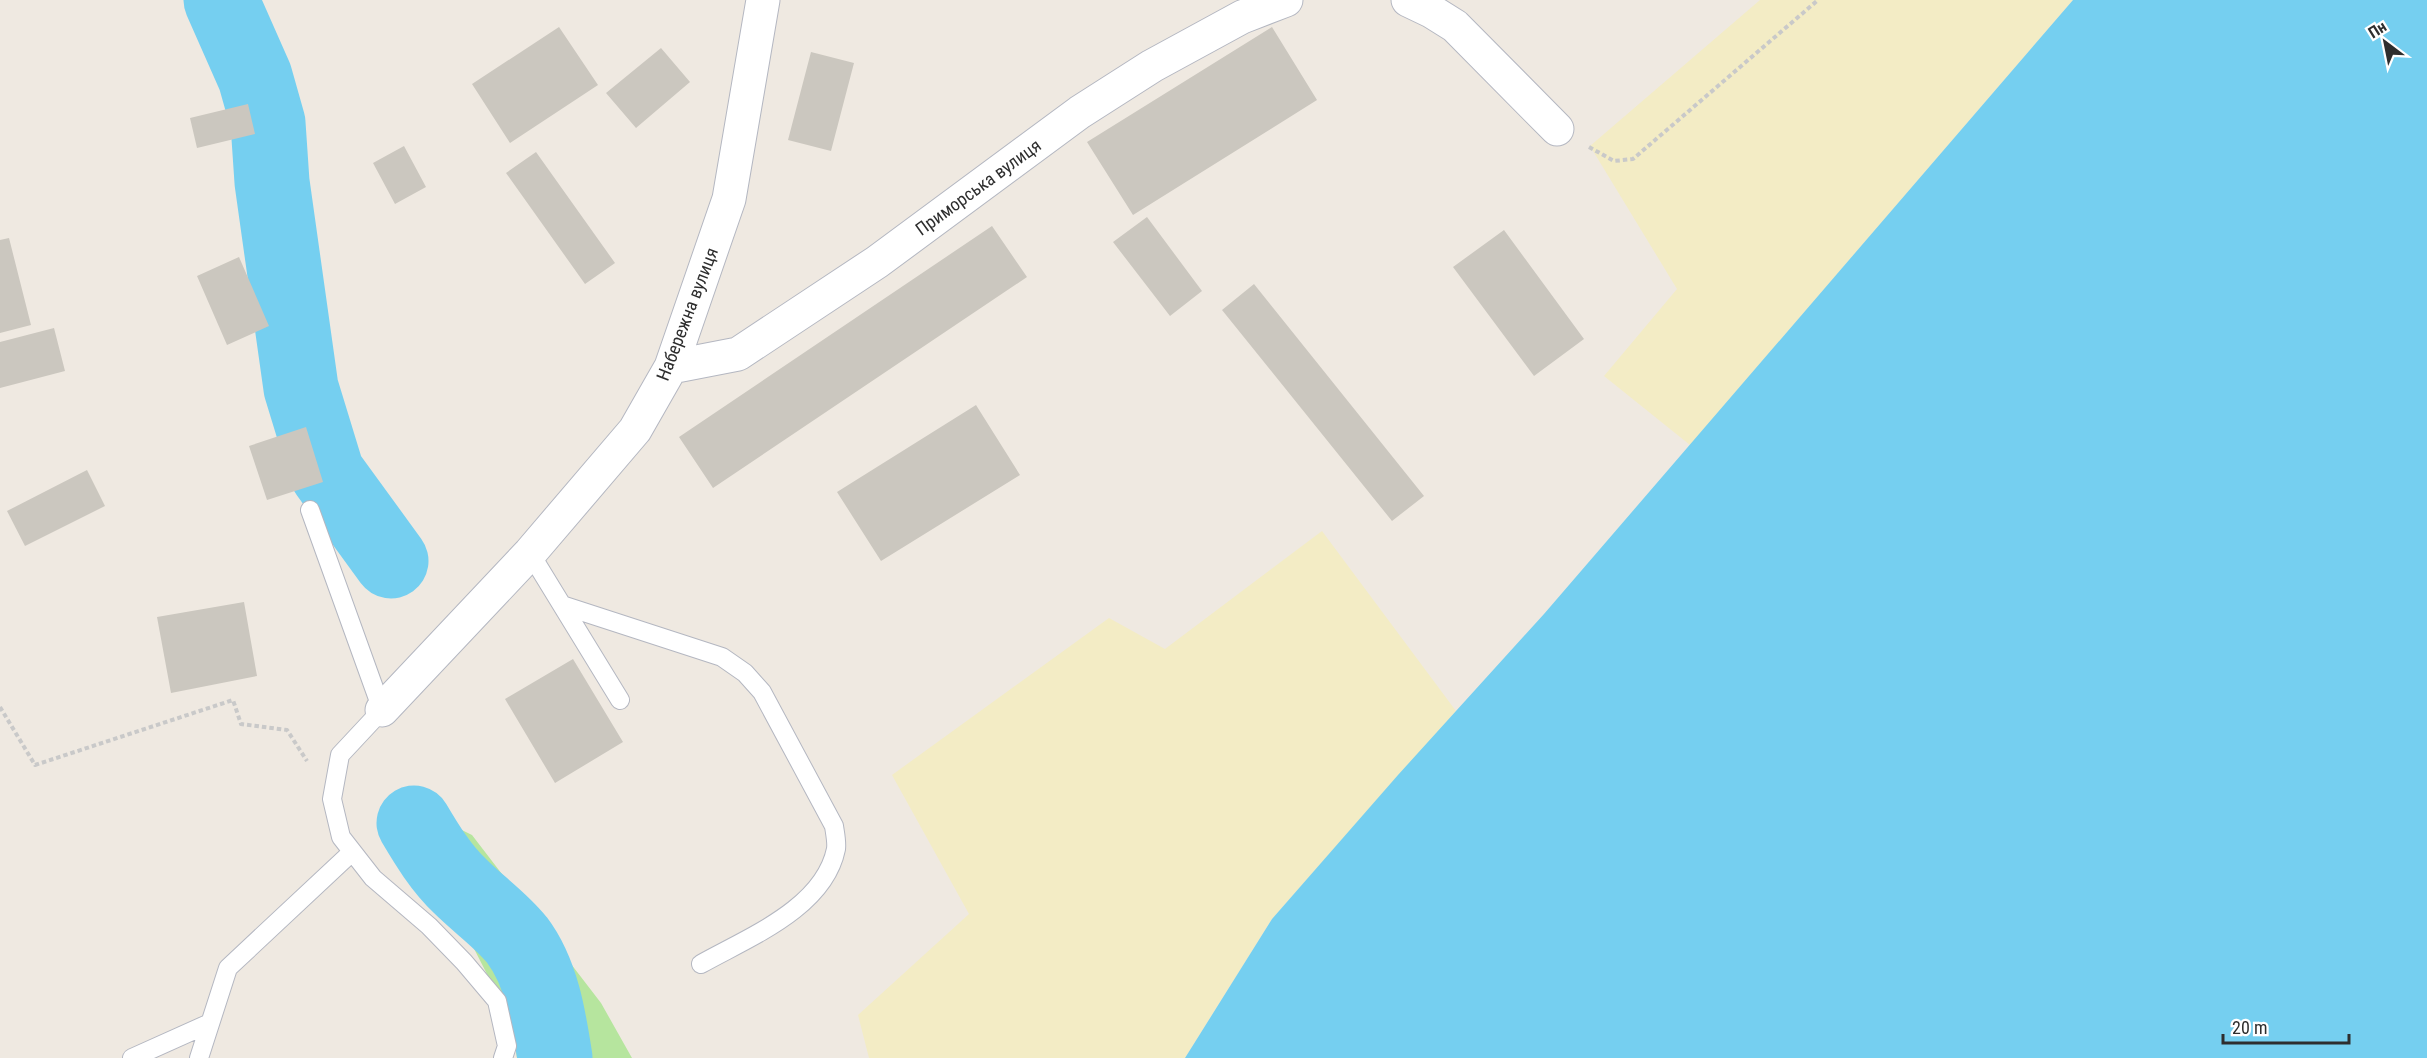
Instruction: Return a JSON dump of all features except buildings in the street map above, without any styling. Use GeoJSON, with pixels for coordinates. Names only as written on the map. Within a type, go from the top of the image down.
{"type":"FeatureCollection","features":[{"type":"Feature","properties":{"kind":"street","name":"Набережна вулиця"},"geometry":{"type":"LineString","coordinates":[[382,710],[530,553],[635,430],[671,367],[729,199],[764,0]]}},
{"type":"Feature","properties":{"kind":"street","name":"Приморська вулиця"},"geometry":{"type":"LineString","coordinates":[[671,367],[738,354],[877,262],[1080,112],[1152,66],[1232,22],[1286,0]]}},
{"type":"Feature","properties":{"kind":"street"},"geometry":{"type":"LineString","coordinates":[[1408,0],[1455,26],[1557,129]]}},
{"type":"Feature","properties":{"kind":"lane"},"geometry":{"type":"LineString","coordinates":[[310,510],[382,710],[340,755],[332,799],[341,837],[373,878],[429,926],[464,962],[496,1001],[507,1046],[503,1058]]}},
{"type":"Feature","properties":{"kind":"lane"},"geometry":{"type":"LineString","coordinates":[[530,553],[620,700]]}},
{"type":"Feature","properties":{"kind":"lane"},"geometry":{"type":"LineString","coordinates":[[562,605],[722,657],[745,673],[762,692],[834,826],[836,846],[830,867],[814,892],[789,914],[701,964]]}},
{"type":"Feature","properties":{"kind":"lane"},"geometry":{"type":"LineString","coordinates":[[199,1058],[228,969],[352,852]]}},
{"type":"Feature","properties":{"kind":"lane"},"geometry":{"type":"LineString","coordinates":[[132,1058],[210,1023]]}},
{"type":"Feature","properties":{"kind":"path"},"geometry":{"type":"LineString","coordinates":[[1557,129],[1614,161],[1633,159],[1818,0]]}},
{"type":"Feature","properties":{"kind":"path"},"geometry":{"type":"LineString","coordinates":[[0,707],[35,765],[233,700],[241,724],[287,730],[332,799]]}},
{"type":"Feature","properties":{"kind":"green space"},"geometry":{"type":"Polygon","coordinates":[[[427,813],[472,835],[601,1003],[632,1058],[517,1058],[512,1023],[466,933],[390,848],[392,827],[427,813]]]}},
{"type":"Feature","properties":{"kind":"sand"},"geometry":{"type":"Polygon","coordinates":[[[1760,0],[2073,0],[1690,445],[1604,376],[1677,289],[1590,146],[1760,0]]]}},
{"type":"Feature","properties":{"kind":"sand"},"geometry":{"type":"Polygon","coordinates":[[[1322,531],[1456,711],[1272,919],[1185,1058],[869,1058],[858,1015],[969,914],[892,775],[1109,618],[1165,649],[1322,531]]]}},
{"type":"Feature","properties":{"kind":"water"},"geometry":{"type":"Polygon","coordinates":[[[2073,0],[2427,0],[2427,1058],[1185,1058],[1272,919],[1398,775],[1544,614],[2073,0]]]}},
{"type":"Feature","properties":{"kind":"waterway"},"geometry":{"type":"LineString","coordinates":[[221,0],[255,77],[268,123],[272,182],[301,388],[327,473],[391,561]]}},
{"type":"Feature","properties":{"kind":"waterway"},"geometry":{"type":"LineString","coordinates":[[414,823],[429,848],[453,879],[510,932],[526,953],[543,997],[555,1058]]}}]}
